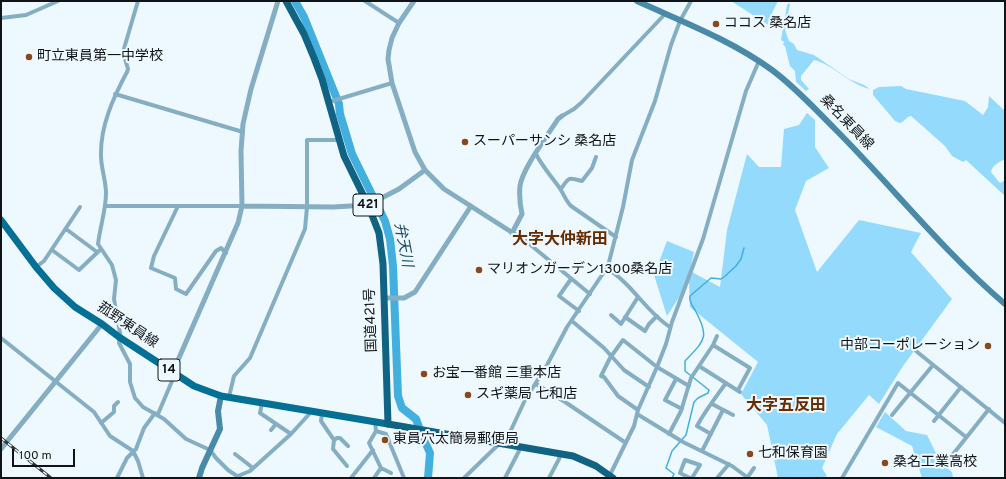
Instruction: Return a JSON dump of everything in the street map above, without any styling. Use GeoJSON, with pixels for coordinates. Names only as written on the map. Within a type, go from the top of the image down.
{"type":"FeatureCollection","features":[{"type":"Feature","properties":{"kind":"highway","name":"国道421号"},"geometry":{"type":"LineString","coordinates":[[286,1],[309,46],[331,101],[344,156],[370,204],[379,233],[387,298],[388,424]]}},
{"type":"Feature","properties":{"kind":"highway"},"geometry":{"type":"LineString","coordinates":[[388,424],[561,453],[588,462],[611,477]]}},
{"type":"Feature","properties":{"kind":"main road","name":"桑名東員線"},"geometry":{"type":"LineString","coordinates":[[637,1],[718,37],[773,70],[803,96],[846,139],[972,274],[1005,304]]}},
{"type":"Feature","properties":{"kind":"main road","name":"菰野東員線"},"geometry":{"type":"LineString","coordinates":[[1,221],[54,288],[75,307],[102,324],[118,337],[194,386],[210,393],[225,396],[388,424]]}},
{"type":"Feature","properties":{"kind":"main road"},"geometry":{"type":"LineString","coordinates":[[199,478],[220,429],[218,411],[225,396]]}},
{"type":"Feature","properties":{"kind":"street"},"geometry":{"type":"LineString","coordinates":[[1,18],[26,15],[58,1]]}},
{"type":"Feature","properties":{"kind":"street"},"geometry":{"type":"LineString","coordinates":[[99,250],[98,244],[106,192],[101,156],[102,137],[115,94],[128,69],[123,52],[138,1]]}},
{"type":"Feature","properties":{"kind":"street"},"geometry":{"type":"LineString","coordinates":[[117,478],[127,458],[136,449],[148,422],[156,414],[238,223],[242,206],[241,151],[243,132],[251,89],[278,1]]}},
{"type":"Feature","properties":{"kind":"street"},"geometry":{"type":"LineString","coordinates":[[365,1],[400,23]]}},
{"type":"Feature","properties":{"kind":"street"},"geometry":{"type":"LineString","coordinates":[[414,1],[392,38],[388,60],[392,83],[415,152],[425,170],[444,189],[527,242],[590,294]]}},
{"type":"Feature","properties":{"kind":"street"},"geometry":{"type":"LineString","coordinates":[[464,478],[502,443],[511,430],[525,400],[536,384],[572,321],[607,269],[616,237],[632,160],[655,101],[666,57],[680,21],[691,1]]}},
{"type":"Feature","properties":{"kind":"street"},"geometry":{"type":"LineString","coordinates":[[512,232],[522,214],[520,194],[522,179],[526,170],[558,119],[582,102],[664,14]]}},
{"type":"Feature","properties":{"kind":"street"},"geometry":{"type":"LineString","coordinates":[[611,477],[634,426],[638,412],[657,367],[703,239],[746,91],[759,61]]}},
{"type":"Feature","properties":{"kind":"street"},"geometry":{"type":"LineString","coordinates":[[331,101],[392,83]]}},
{"type":"Feature","properties":{"kind":"street"},"geometry":{"type":"LineString","coordinates":[[115,94],[243,132]]}},
{"type":"Feature","properties":{"kind":"street"},"geometry":{"type":"LineString","coordinates":[[225,396],[234,376],[250,358],[305,229],[307,207],[307,140],[339,140]]}},
{"type":"Feature","properties":{"kind":"street"},"geometry":{"type":"LineString","coordinates":[[536,154],[540,162],[561,189],[565,200],[571,206],[616,237]]}},
{"type":"Feature","properties":{"kind":"street"},"geometry":{"type":"LineString","coordinates":[[561,189],[570,178],[582,181],[592,168],[596,157]]}},
{"type":"Feature","properties":{"kind":"street"},"geometry":{"type":"LineString","coordinates":[[105,206],[307,207],[370,204],[399,189],[425,170]]}},
{"type":"Feature","properties":{"kind":"street"},"geometry":{"type":"LineString","coordinates":[[178,206],[154,256],[151,268],[175,278],[176,289],[186,294],[216,250],[221,248],[226,252]]}},
{"type":"Feature","properties":{"kind":"street"},"geometry":{"type":"LineString","coordinates":[[387,298],[400,298],[412,294],[417,290],[471,206]]}},
{"type":"Feature","properties":{"kind":"street"},"geometry":{"type":"LineString","coordinates":[[36,267],[44,261],[80,207]]}},
{"type":"Feature","properties":{"kind":"street"},"geometry":{"type":"LineString","coordinates":[[66,229],[99,250],[112,265],[116,280],[114,299],[120,333],[118,343],[130,364],[130,382],[135,398],[143,407],[156,414],[186,439],[210,450],[224,466],[239,477],[250,471],[291,434],[312,412]]}},
{"type":"Feature","properties":{"kind":"street"},"geometry":{"type":"LineString","coordinates":[[52,250],[79,270],[99,250]]}},
{"type":"Feature","properties":{"kind":"street"},"geometry":{"type":"LineString","coordinates":[[607,269],[670,328]]}},
{"type":"Feature","properties":{"kind":"street"},"geometry":{"type":"LineString","coordinates":[[571,279],[559,296],[579,311]]}},
{"type":"Feature","properties":{"kind":"street"},"geometry":{"type":"LineString","coordinates":[[611,315],[621,324],[638,297]]}},
{"type":"Feature","properties":{"kind":"street"},"geometry":{"type":"LineString","coordinates":[[625,317],[645,331],[649,324],[657,316]]}},
{"type":"Feature","properties":{"kind":"street"},"geometry":{"type":"LineString","coordinates":[[572,321],[604,348],[624,370],[648,387]]}},
{"type":"Feature","properties":{"kind":"street"},"geometry":{"type":"LineString","coordinates":[[1,449],[102,324]]}},
{"type":"Feature","properties":{"kind":"street"},"geometry":{"type":"LineString","coordinates":[[669,434],[682,409],[692,376],[713,346],[717,336]]}},
{"type":"Feature","properties":{"kind":"street"},"geometry":{"type":"LineString","coordinates":[[1,338],[94,412],[110,436],[133,451],[138,460],[143,478]]}},
{"type":"Feature","properties":{"kind":"street"},"geometry":{"type":"LineString","coordinates":[[689,386],[657,367],[623,340],[601,376],[604,377],[618,396],[669,434],[728,464],[747,477],[754,468]]}},
{"type":"Feature","properties":{"kind":"street"},"geometry":{"type":"LineString","coordinates":[[699,366],[739,391],[750,368],[713,346]]}},
{"type":"Feature","properties":{"kind":"street"},"geometry":{"type":"LineString","coordinates":[[916,350],[1005,423]]}},
{"type":"Feature","properties":{"kind":"street"},"geometry":{"type":"LineString","coordinates":[[892,415],[933,365]]}},
{"type":"Feature","properties":{"kind":"street"},"geometry":{"type":"LineString","coordinates":[[676,379],[665,400],[682,409]]}},
{"type":"Feature","properties":{"kind":"street"},"geometry":{"type":"LineString","coordinates":[[710,434],[697,426],[702,415],[712,404],[726,383]]}},
{"type":"Feature","properties":{"kind":"street"},"geometry":{"type":"LineString","coordinates":[[842,478],[898,383],[966,437]]}},
{"type":"Feature","properties":{"kind":"street"},"geometry":{"type":"LineString","coordinates":[[536,384],[626,444]]}},
{"type":"Feature","properties":{"kind":"street"},"geometry":{"type":"LineString","coordinates":[[934,422],[961,387]]}},
{"type":"Feature","properties":{"kind":"street"},"geometry":{"type":"LineString","coordinates":[[101,423],[114,412],[114,406],[118,402]]}},
{"type":"Feature","properties":{"kind":"street"},"geometry":{"type":"LineString","coordinates":[[262,403],[260,413],[291,434]]}},
{"type":"Feature","properties":{"kind":"street"},"geometry":{"type":"LineString","coordinates":[[712,404],[733,415]]}},
{"type":"Feature","properties":{"kind":"street"},"geometry":{"type":"LineString","coordinates":[[946,463],[988,409]]}},
{"type":"Feature","properties":{"kind":"street"},"geometry":{"type":"LineString","coordinates":[[702,451],[723,410]]}},
{"type":"Feature","properties":{"kind":"street"},"geometry":{"type":"LineString","coordinates":[[322,413],[322,423],[334,440],[332,449],[347,466]]}},
{"type":"Feature","properties":{"kind":"street"},"geometry":{"type":"LineString","coordinates":[[375,422],[376,430],[369,443],[381,468],[392,473]]}},
{"type":"Feature","properties":{"kind":"street"},"geometry":{"type":"LineString","coordinates":[[271,430],[276,424]]}},
{"type":"Feature","properties":{"kind":"street"},"geometry":{"type":"LineString","coordinates":[[376,430],[386,434],[404,478]]}},
{"type":"Feature","properties":{"kind":"street"},"geometry":{"type":"LineString","coordinates":[[334,440],[340,438],[348,446]]}},
{"type":"Feature","properties":{"kind":"street"},"geometry":{"type":"LineString","coordinates":[[505,478],[520,446]]}},
{"type":"Feature","properties":{"kind":"street"},"geometry":{"type":"LineString","coordinates":[[351,478],[373,450]]}},
{"type":"Feature","properties":{"kind":"street"},"geometry":{"type":"LineString","coordinates":[[549,478],[561,453]]}},
{"type":"Feature","properties":{"kind":"street"},"geometry":{"type":"LineString","coordinates":[[236,454],[253,468]]}},
{"type":"Feature","properties":{"kind":"street"},"geometry":{"type":"LineString","coordinates":[[685,460],[700,465],[691,478],[680,473],[685,460]]}},
{"type":"Feature","properties":{"kind":"street"},"geometry":{"type":"LineString","coordinates":[[718,478],[728,464]]}},
{"type":"Feature","properties":{"kind":"street"},"geometry":{"type":"LineString","coordinates":[[374,478],[381,468]]}},
{"type":"Feature","properties":{"kind":"shaded area"},"geometry":{"type":"Polygon","coordinates":[[[731,1],[778,1],[772,13],[770,26],[731,1]]]}},
{"type":"Feature","properties":{"kind":"shaded area"},"geometry":{"type":"Polygon","coordinates":[[[789,3],[785,30],[789,41],[794,44],[797,50],[814,55],[849,79],[870,89],[862,87],[821,62],[814,60],[801,76],[801,80],[809,89],[806,91],[796,82],[795,71],[790,66],[785,46],[783,45],[784,42],[781,40],[787,5],[789,3]]]}},
{"type":"Feature","properties":{"kind":"shaded area"},"geometry":{"type":"Polygon","coordinates":[[[901,86],[906,89],[965,101],[983,115],[988,107],[989,96],[1005,111],[1005,159],[994,166],[991,172],[999,182],[1001,183],[1005,180],[1005,196],[966,160],[963,162],[952,156],[945,146],[911,116],[900,123],[895,121],[873,95],[873,90],[879,87],[901,86]]]}},
{"type":"Feature","properties":{"kind":"shaded area"},"geometry":{"type":"Polygon","coordinates":[[[807,113],[815,120],[815,147],[829,168],[806,181],[795,210],[817,272],[859,220],[921,233],[911,252],[952,299],[903,366],[879,404],[869,395],[837,434],[822,468],[827,476],[823,478],[778,478],[767,425],[741,394],[758,362],[690,307],[689,282],[667,316],[654,275],[667,241],[694,252],[690,271],[720,287],[727,230],[747,154],[759,167],[781,167],[784,129],[799,125],[807,113]]]}},
{"type":"Feature","properties":{"kind":"shaded area"},"geometry":{"type":"Polygon","coordinates":[[[885,412],[906,431],[927,435],[941,463],[952,472],[953,478],[922,478],[912,446],[876,427],[885,412]]]}},
{"type":"Feature","properties":{"kind":"waterway","name":"弁天川"},"geometry":{"type":"LineString","coordinates":[[295,1],[304,17],[339,104],[340,114],[352,154],[385,221],[390,239],[393,266],[398,396],[402,408],[416,419],[430,453],[428,478]]}},
{"type":"Feature","properties":{"kind":"waterway"},"geometry":{"type":"LineString","coordinates":[[672,478],[674,474],[666,468],[672,451],[686,435],[694,402],[698,398],[708,393],[709,390],[685,371],[685,361],[701,343],[704,332],[700,319],[690,302],[690,296],[711,278],[721,279],[724,277],[741,259],[744,248]]}},
{"type":"Feature","properties":{"kind":"railway"},"geometry":{"type":"LineString","coordinates":[[1,438],[51,478]]}},
{"type":"Feature","properties":{"kind":"place","name":"ココス 桑名店"},"geometry":{"type":"Point","coordinates":[716,24]}},
{"type":"Feature","properties":{"kind":"place","name":"町立東員第一中学校"},"geometry":{"type":"Point","coordinates":[29,57]}},
{"type":"Feature","properties":{"kind":"place","name":"スーパーサンシ 桑名店"},"geometry":{"type":"Point","coordinates":[465,142]}},
{"type":"Feature","properties":{"kind":"place","name":"マリオンガーデン1300桑名店"},"geometry":{"type":"Point","coordinates":[479,270]}},
{"type":"Feature","properties":{"kind":"place","name":"中部コーポレーション"},"geometry":{"type":"Point","coordinates":[988,346]}},
{"type":"Feature","properties":{"kind":"place","name":"お宝一番館 三重本店"},"geometry":{"type":"Point","coordinates":[424,374]}},
{"type":"Feature","properties":{"kind":"place","name":"スギ薬局 七和店"},"geometry":{"type":"Point","coordinates":[468,395]}},
{"type":"Feature","properties":{"kind":"place","name":"東員穴太簡易郵便局"},"geometry":{"type":"Point","coordinates":[385,440]}},
{"type":"Feature","properties":{"kind":"place","name":"七和保育園"},"geometry":{"type":"Point","coordinates":[750,454]}},
{"type":"Feature","properties":{"kind":"place","name":"桑名工業高校"},"geometry":{"type":"Point","coordinates":[885,463]}},
{"type":"Feature","properties":{"kind":"district","name":"大字大仲新田"},"geometry":{"type":"Point","coordinates":[560,241]}},
{"type":"Feature","properties":{"kind":"district","name":"大字五反田"},"geometry":{"type":"Point","coordinates":[786,407]}}]}
